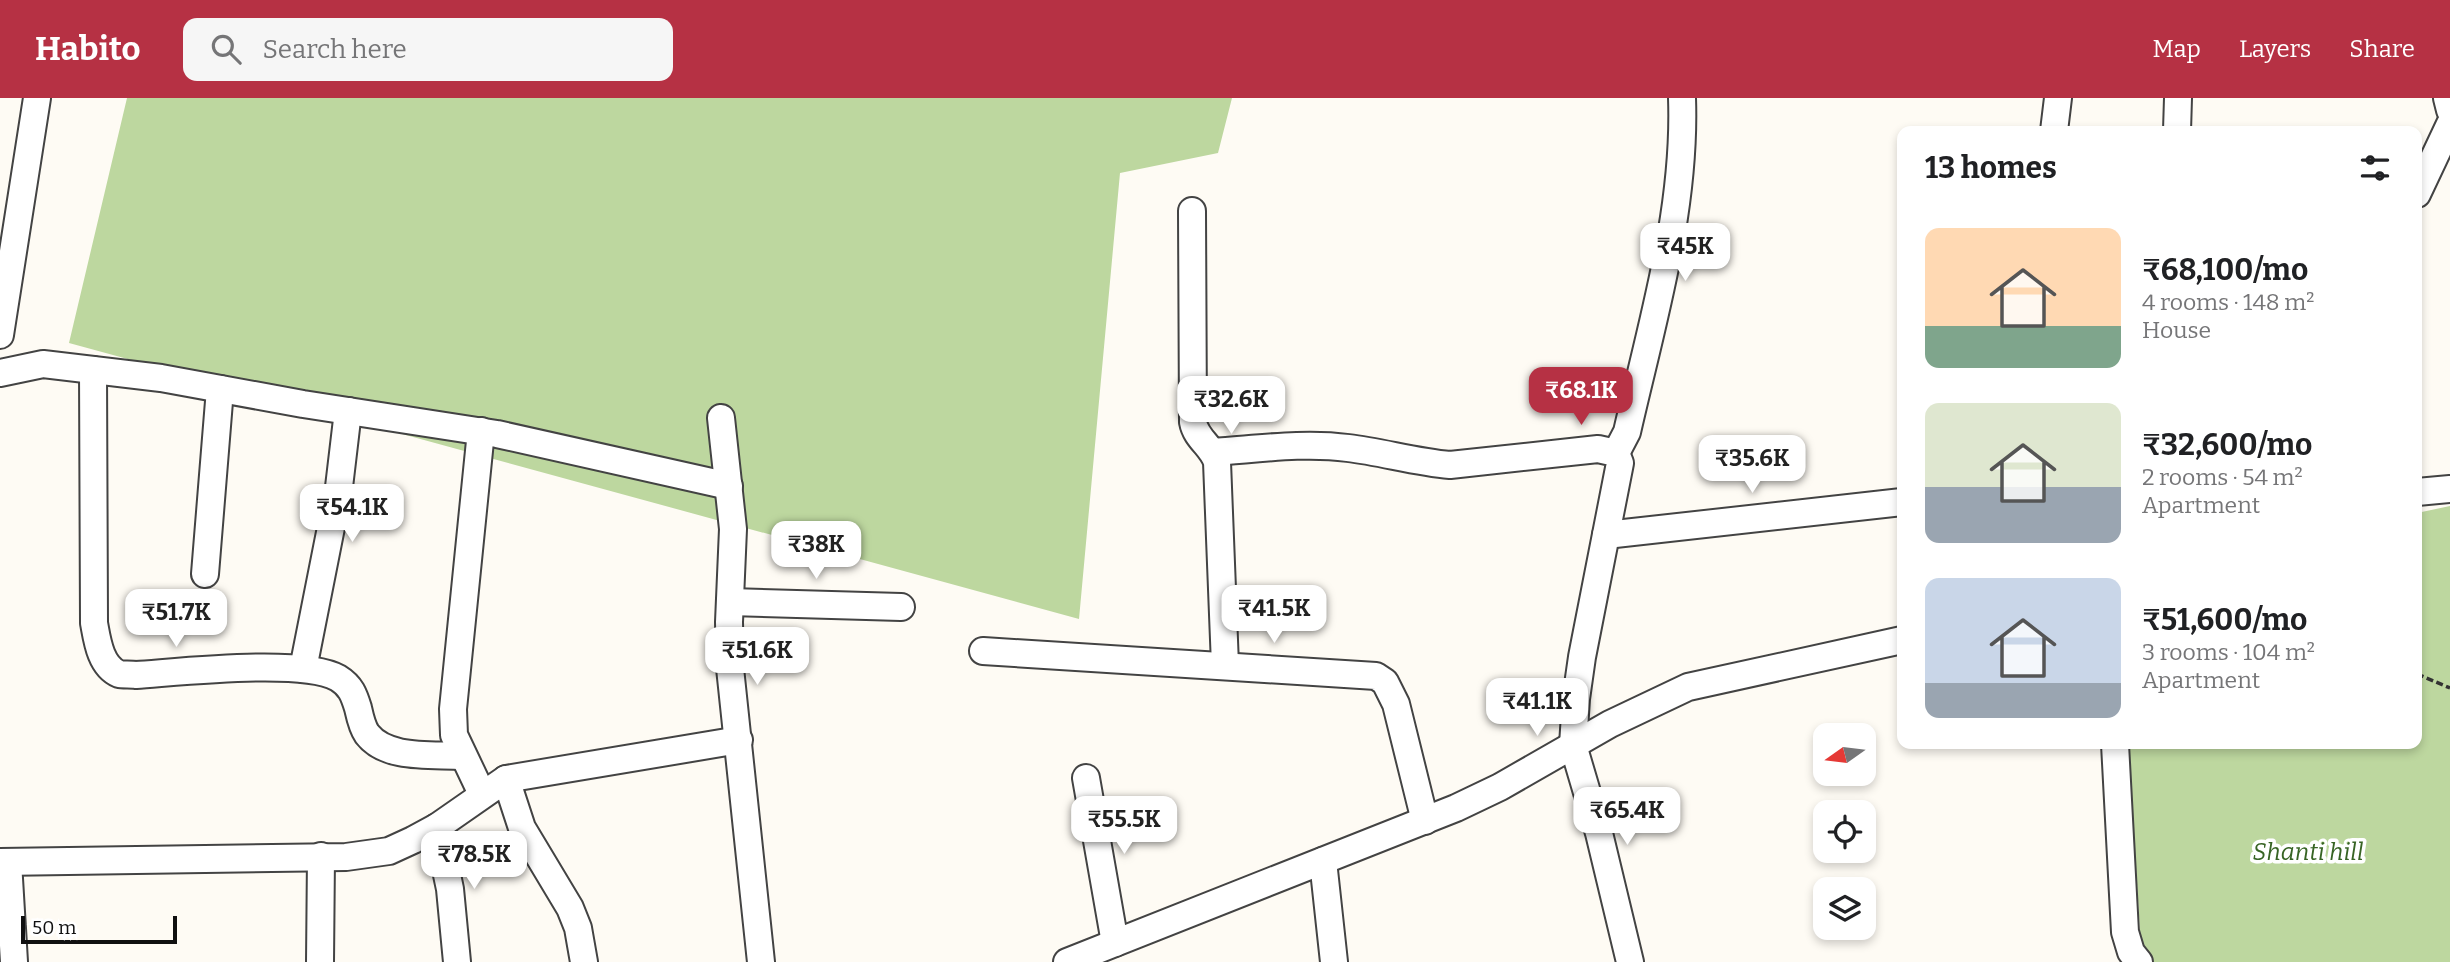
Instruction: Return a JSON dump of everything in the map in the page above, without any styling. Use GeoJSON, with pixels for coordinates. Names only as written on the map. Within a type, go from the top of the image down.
{"type":"FeatureCollection","features":[{"type":"Feature","properties":{"kind":"street"},"geometry":{"type":"LineString","coordinates":[[0,335],[37,98]]}},
{"type":"Feature","properties":{"kind":"street"},"geometry":{"type":"LineString","coordinates":[[1616,453],[1627,432],[1672,231],[1684,140],[1682,98]]}},
{"type":"Feature","properties":{"kind":"street"},"geometry":{"type":"LineString","coordinates":[[2055,126],[2058,98]]}},
{"type":"Feature","properties":{"kind":"street"},"geometry":{"type":"LineString","coordinates":[[2177,126],[2178,98]]}},
{"type":"Feature","properties":{"kind":"street"},"geometry":{"type":"LineString","coordinates":[[2447,98],[2450,110]]}},
{"type":"Feature","properties":{"kind":"street"},"geometry":{"type":"LineString","coordinates":[[2422,183],[2450,124]]}},
{"type":"Feature","properties":{"kind":"street"},"geometry":{"type":"LineString","coordinates":[[1192,211],[1193,422],[1196,433],[1213,452],[1218,470],[1225,665]]}},
{"type":"Feature","properties":{"kind":"street"},"geometry":{"type":"LineString","coordinates":[[0,373],[43,364],[162,378],[481,431],[729,486]]}},
{"type":"Feature","properties":{"kind":"street"},"geometry":{"type":"LineString","coordinates":[[93,370],[94,623],[99,648],[108,666],[119,674],[136,675],[264,668],[303,669],[326,673],[341,680],[354,692],[365,731],[376,744],[394,752],[462,756]]}},
{"type":"Feature","properties":{"kind":"street"},"geometry":{"type":"LineString","coordinates":[[205,574],[220,389]]}},
{"type":"Feature","properties":{"kind":"street"},"geometry":{"type":"LineString","coordinates":[[303,669],[340,487],[348,411]]}},
{"type":"Feature","properties":{"kind":"street"},"geometry":{"type":"LineString","coordinates":[[721,418],[733,544],[730,668],[761,962]]}},
{"type":"Feature","properties":{"kind":"street"},"geometry":{"type":"LineString","coordinates":[[481,431],[453,709],[454,735],[482,794]]}},
{"type":"Feature","properties":{"kind":"street"},"geometry":{"type":"LineString","coordinates":[[1213,452],[1317,445],[1450,465],[1598,449],[1616,453],[1620,463],[1582,657],[1573,745],[1599,834],[1630,962]]}},
{"type":"Feature","properties":{"kind":"street"},"geometry":{"type":"LineString","coordinates":[[2422,492],[2450,489]]}},
{"type":"Feature","properties":{"kind":"street"},"geometry":{"type":"LineString","coordinates":[[1606,535],[1897,503]]}},
{"type":"Feature","properties":{"kind":"street"},"geometry":{"type":"LineString","coordinates":[[730,602],[901,607]]}},
{"type":"Feature","properties":{"kind":"street"},"geometry":{"type":"LineString","coordinates":[[1067,962],[1425,821],[1500,787],[1610,724],[1688,687],[1897,641]]}},
{"type":"Feature","properties":{"kind":"street"},"geometry":{"type":"LineString","coordinates":[[983,651],[1376,676],[1385,682],[1396,704],[1425,821]]}},
{"type":"Feature","properties":{"kind":"street"},"geometry":{"type":"LineString","coordinates":[[14,962],[4,862],[345,857],[389,851],[437,827],[506,779],[739,740]]}},
{"type":"Feature","properties":{"kind":"street"},"geometry":{"type":"LineString","coordinates":[[2115,749],[2125,932],[2131,952],[2139,962]]}},
{"type":"Feature","properties":{"kind":"street"},"geometry":{"type":"LineString","coordinates":[[1086,778],[1115,943]]}},
{"type":"Feature","properties":{"kind":"street"},"geometry":{"type":"LineString","coordinates":[[506,779],[522,828],[570,908],[578,928],[584,962]]}},
{"type":"Feature","properties":{"kind":"street"},"geometry":{"type":"LineString","coordinates":[[437,827],[450,889],[457,962]]}},
{"type":"Feature","properties":{"kind":"street"},"geometry":{"type":"LineString","coordinates":[[320,962],[321,856]]}},
{"type":"Feature","properties":{"kind":"street"},"geometry":{"type":"LineString","coordinates":[[1322,861],[1334,962]]}},
{"type":"Feature","properties":{"kind":"path"},"geometry":{"type":"LineString","coordinates":[[2422,676],[2450,688]]}},
{"type":"Feature","properties":{"kind":"green space"},"geometry":{"type":"Polygon","coordinates":[[[127,98],[1232,98],[1218,153],[1120,173],[1079,619],[69,343],[127,98]]]}},
{"type":"Feature","properties":{"kind":"green space","name":"Shanti hill"},"geometry":{"type":"Polygon","coordinates":[[[2450,506],[2450,962],[2142,962],[2128,749],[2422,749],[2422,512],[2450,506]]]}}]}
